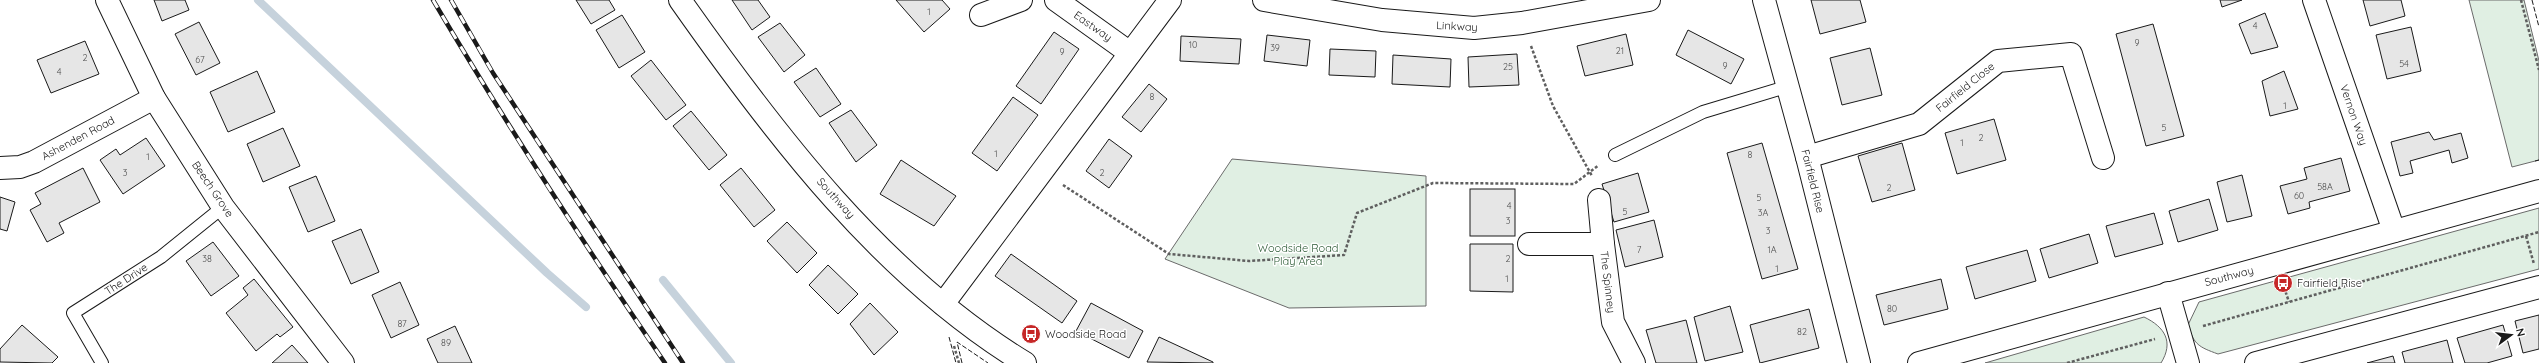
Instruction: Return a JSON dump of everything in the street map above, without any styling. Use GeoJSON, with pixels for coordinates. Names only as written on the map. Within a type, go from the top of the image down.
{"type":"FeatureCollection","features":[{"type":"Feature","properties":{"kind":"street","name":"Beech Grove"},"geometry":{"type":"LineString","coordinates":[[107,0],[154,98],[223,207],[343,363]]}},
{"type":"Feature","properties":{"kind":"street","name":"Southway"},"geometry":{"type":"LineString","coordinates":[[680,0],[712,45],[823,185],[888,256],[942,304],[1025,363]]}},
{"type":"Feature","properties":{"kind":"street"},"geometry":{"type":"LineString","coordinates":[[981,14],[1021,0]]}},
{"type":"Feature","properties":{"kind":"street","name":"Eastway"},"geometry":{"type":"LineString","coordinates":[[1056,0],[1130,53]]}},
{"type":"Feature","properties":{"kind":"street"},"geometry":{"type":"LineString","coordinates":[[942,304],[1170,0]]}},
{"type":"Feature","properties":{"kind":"street","name":"Linkway"},"geometry":{"type":"LineString","coordinates":[[1264,0],[1405,22],[1474,28],[1522,23],[1649,0]]}},
{"type":"Feature","properties":{"kind":"street","name":"Fairfield Rise"},"geometry":{"type":"LineString","coordinates":[[1764,0],[1786,88],[1807,157],[1859,363]]}},
{"type":"Feature","properties":{"kind":"street","name":"Vernon Way"},"geometry":{"type":"LineString","coordinates":[[2314,0],[2394,231]]}},
{"type":"Feature","properties":{"kind":"street","name":"Fairfield Close"},"geometry":{"type":"LineString","coordinates":[[1807,157],[1919,124],[1998,61],[2071,54],[2103,158]]}},
{"type":"Feature","properties":{"kind":"street","name":"Ashenden Road"},"geometry":{"type":"LineString","coordinates":[[0,168],[20,167],[34,162],[154,98]]}},
{"type":"Feature","properties":{"kind":"street","name":"Southway"},"geometry":{"type":"LineString","coordinates":[[1919,363],[2539,191]]}},
{"type":"Feature","properties":{"kind":"street","name":"The Spinney"},"geometry":{"type":"LineString","coordinates":[[1599,200],[1613,322],[1634,363]]}},
{"type":"Feature","properties":{"kind":"street","name":"The Spinney"},"geometry":{"type":"LineString","coordinates":[[1529,244],[1604,244]]}},
{"type":"Feature","properties":{"kind":"street"},"geometry":{"type":"LineString","coordinates":[[2256,363],[2537,277]]}},
{"type":"Feature","properties":{"kind":"street"},"geometry":{"type":"LineString","coordinates":[[2168,293],[2188,363]]}},
{"type":"Feature","properties":{"kind":"lane"},"geometry":{"type":"LineString","coordinates":[[1615,155],[1703,112],[1786,88]]}},
{"type":"Feature","properties":{"kind":"lane","name":"The Drive"},"geometry":{"type":"LineString","coordinates":[[102,363],[73,313],[161,257],[223,207]]}},
{"type":"Feature","properties":{"kind":"path"},"geometry":{"type":"LineString","coordinates":[[2521,0],[2539,70]]}},
{"type":"Feature","properties":{"kind":"path"},"geometry":{"type":"LineString","coordinates":[[1522,23],[1553,106],[1590,170],[1599,200]]}},
{"type":"Feature","properties":{"kind":"path"},"geometry":{"type":"LineString","coordinates":[[1060,184],[1169,254],[1249,261],[1344,254],[1357,213],[1433,183],[1574,184],[1590,170],[1615,155]]}},
{"type":"Feature","properties":{"kind":"path"},"geometry":{"type":"LineString","coordinates":[[2067,363],[2539,232]]}},
{"type":"Feature","properties":{"kind":"path"},"geometry":{"type":"LineString","coordinates":[[2526,236],[2537,277]]}},
{"type":"Feature","properties":{"kind":"path"},"geometry":{"type":"LineString","coordinates":[[2283,283],[2289,302]]}},
{"type":"Feature","properties":{"kind":"green space"},"geometry":{"type":"Polygon","coordinates":[[[2469,0],[2524,0],[2539,61],[2539,160],[2512,167],[2469,0]]]}},
{"type":"Feature","properties":{"kind":"green space","name":"Woodside Road Play Area"},"geometry":{"type":"Polygon","coordinates":[[[1232,159],[1426,176],[1426,306],[1289,308],[1165,259],[1232,159]]]}},
{"type":"Feature","properties":{"kind":"green space"},"geometry":{"type":"Polygon","coordinates":[[[2539,208],[2539,269],[2218,354],[2198,344],[2190,332],[2188,325],[2199,302],[2539,208]]]}},
{"type":"Feature","properties":{"kind":"green space"},"geometry":{"type":"Polygon","coordinates":[[[2144,317],[2157,325],[2165,336],[2167,348],[2161,363],[1985,363],[2144,317]]]}},
{"type":"Feature","properties":{"kind":"building"},"geometry":{"type":"Polygon","coordinates":[[[154,0],[185,0],[189,10],[162,21],[154,0]]]}},
{"type":"Feature","properties":{"kind":"building"},"geometry":{"type":"Polygon","coordinates":[[[576,0],[609,0],[615,10],[591,24],[576,0]]]}},
{"type":"Feature","properties":{"kind":"building"},"geometry":{"type":"Polygon","coordinates":[[[732,0],[758,0],[770,17],[752,30],[732,0]]]}},
{"type":"Feature","properties":{"kind":"building"},"geometry":{"type":"Polygon","coordinates":[[[896,0],[942,0],[950,9],[924,32],[896,0]]]}},
{"type":"Feature","properties":{"kind":"building"},"geometry":{"type":"Polygon","coordinates":[[[1811,0],[1860,0],[1866,22],[1820,34],[1811,0]]]}},
{"type":"Feature","properties":{"kind":"building"},"geometry":{"type":"Polygon","coordinates":[[[2220,0],[2242,0],[2222,7],[2220,0]]]}},
{"type":"Feature","properties":{"kind":"building"},"geometry":{"type":"Polygon","coordinates":[[[2363,0],[2401,0],[2405,16],[2370,26],[2363,0]]]}},
{"type":"Feature","properties":{"kind":"building"},"geometry":{"type":"Polygon","coordinates":[[[2265,13],[2278,47],[2251,54],[2239,24],[2265,13]]]}},
{"type":"Feature","properties":{"kind":"building"},"geometry":{"type":"Polygon","coordinates":[[[622,15],[645,52],[619,68],[596,30],[622,15]]]}},
{"type":"Feature","properties":{"kind":"building"},"geometry":{"type":"Polygon","coordinates":[[[199,22],[220,63],[196,75],[175,34],[199,22]]]}},
{"type":"Feature","properties":{"kind":"building"},"geometry":{"type":"Polygon","coordinates":[[[780,23],[805,55],[784,72],[758,37],[780,23]]]}},
{"type":"Feature","properties":{"kind":"building"},"geometry":{"type":"Polygon","coordinates":[[[2153,24],[2184,136],[2146,146],[2116,34],[2153,24]]]}},
{"type":"Feature","properties":{"kind":"building"},"geometry":{"type":"Polygon","coordinates":[[[2411,27],[2421,71],[2387,79],[2376,35],[2411,27]]]}},
{"type":"Feature","properties":{"kind":"building"},"geometry":{"type":"Polygon","coordinates":[[[1688,30],[1744,59],[1731,84],[1676,55],[1688,30]]]}},
{"type":"Feature","properties":{"kind":"building"},"geometry":{"type":"Polygon","coordinates":[[[1054,32],[1079,49],[1041,104],[1016,86],[1054,32]]]}},
{"type":"Feature","properties":{"kind":"building"},"geometry":{"type":"Polygon","coordinates":[[[1626,34],[1633,65],[1585,76],[1577,46],[1626,34]]]}},
{"type":"Feature","properties":{"kind":"building"},"geometry":{"type":"Polygon","coordinates":[[[1267,35],[1310,40],[1307,66],[1264,61],[1267,35]]]}},
{"type":"Feature","properties":{"kind":"building"},"geometry":{"type":"Polygon","coordinates":[[[1181,36],[1241,39],[1239,64],[1180,61],[1181,36]]]}},
{"type":"Feature","properties":{"kind":"building"},"geometry":{"type":"Polygon","coordinates":[[[85,41],[99,74],[51,93],[37,60],[85,41]]]}},
{"type":"Feature","properties":{"kind":"building"},"geometry":{"type":"Polygon","coordinates":[[[1870,48],[1882,95],[1842,105],[1830,58],[1870,48]]]}},
{"type":"Feature","properties":{"kind":"building"},"geometry":{"type":"Polygon","coordinates":[[[1330,49],[1376,51],[1375,77],[1329,75],[1330,49]]]}},
{"type":"Feature","properties":{"kind":"building"},"geometry":{"type":"Polygon","coordinates":[[[1517,54],[1519,85],[1469,87],[1468,57],[1517,54]]]}},
{"type":"Feature","properties":{"kind":"building"},"geometry":{"type":"Polygon","coordinates":[[[1393,55],[1451,59],[1450,87],[1392,84],[1393,55]]]}},
{"type":"Feature","properties":{"kind":"building"},"geometry":{"type":"Polygon","coordinates":[[[651,60],[686,105],[666,120],[631,76],[651,60]]]}},
{"type":"Feature","properties":{"kind":"building"},"geometry":{"type":"Polygon","coordinates":[[[816,68],[841,104],[820,117],[794,82],[816,68]]]}},
{"type":"Feature","properties":{"kind":"building"},"geometry":{"type":"Polygon","coordinates":[[[257,71],[275,112],[228,132],[210,92],[257,71]]]}},
{"type":"Feature","properties":{"kind":"building"},"geometry":{"type":"Polygon","coordinates":[[[2284,71],[2298,109],[2270,116],[2262,81],[2284,71]]]}},
{"type":"Feature","properties":{"kind":"building"},"geometry":{"type":"Polygon","coordinates":[[[1149,84],[1167,99],[1141,132],[1122,117],[1149,84]]]}},
{"type":"Feature","properties":{"kind":"building"},"geometry":{"type":"Polygon","coordinates":[[[1013,97],[1038,115],[997,171],[972,153],[1013,97]]]}},
{"type":"Feature","properties":{"kind":"building"},"geometry":{"type":"Polygon","coordinates":[[[851,110],[877,145],[856,162],[829,123],[851,110]]]}},
{"type":"Feature","properties":{"kind":"building"},"geometry":{"type":"Polygon","coordinates":[[[691,111],[727,155],[709,170],[673,126],[691,111]]]}},
{"type":"Feature","properties":{"kind":"building"},"geometry":{"type":"Polygon","coordinates":[[[1994,119],[2006,160],[1957,174],[1945,133],[1994,119]]]}},
{"type":"Feature","properties":{"kind":"building"},"geometry":{"type":"Polygon","coordinates":[[[283,128],[300,166],[263,182],[247,144],[283,128]]]}},
{"type":"Feature","properties":{"kind":"building"},"geometry":{"type":"Polygon","coordinates":[[[2429,132],[2434,140],[2461,133],[2468,158],[2452,163],[2449,150],[2410,161],[2413,173],[2400,176],[2391,142],[2429,132]]]}},
{"type":"Feature","properties":{"kind":"building"},"geometry":{"type":"Polygon","coordinates":[[[146,138],[165,166],[123,194],[100,160],[116,149],[120,155],[146,138]]]}},
{"type":"Feature","properties":{"kind":"building"},"geometry":{"type":"Polygon","coordinates":[[[1109,139],[1132,156],[1109,188],[1086,171],[1109,139]]]}},
{"type":"Feature","properties":{"kind":"building"},"geometry":{"type":"Polygon","coordinates":[[[1762,143],[1798,269],[1762,279],[1727,153],[1762,143]]]}},
{"type":"Feature","properties":{"kind":"building"},"geometry":{"type":"Polygon","coordinates":[[[1902,143],[1915,190],[1872,202],[1858,156],[1902,143]]]}},
{"type":"Feature","properties":{"kind":"building"},"geometry":{"type":"Polygon","coordinates":[[[2341,158],[2350,191],[2309,202],[2310,208],[2288,214],[2280,186],[2307,179],[2304,168],[2341,158]]]}},
{"type":"Feature","properties":{"kind":"building"},"geometry":{"type":"Polygon","coordinates":[[[901,160],[956,196],[934,226],[880,194],[901,160]]]}},
{"type":"Feature","properties":{"kind":"building"},"geometry":{"type":"Polygon","coordinates":[[[83,168],[100,202],[59,223],[64,233],[47,242],[30,210],[41,204],[35,193],[83,168]]]}},
{"type":"Feature","properties":{"kind":"building"},"geometry":{"type":"Polygon","coordinates":[[[741,168],[775,210],[754,227],[720,185],[741,168]]]}},
{"type":"Feature","properties":{"kind":"building"},"geometry":{"type":"Polygon","coordinates":[[[1638,173],[1649,212],[1614,222],[1602,184],[1638,173]]]}},
{"type":"Feature","properties":{"kind":"building"},"geometry":{"type":"Polygon","coordinates":[[[2242,175],[2252,216],[2227,222],[2217,182],[2242,175]]]}},
{"type":"Feature","properties":{"kind":"building"},"geometry":{"type":"Polygon","coordinates":[[[316,176],[335,221],[308,232],[289,187],[316,176]]]}},
{"type":"Feature","properties":{"kind":"building"},"geometry":{"type":"Polygon","coordinates":[[[1470,189],[1515,189],[1515,236],[1470,236],[1470,189]]]}},
{"type":"Feature","properties":{"kind":"building"},"geometry":{"type":"Polygon","coordinates":[[[0,197],[15,202],[7,231],[0,229],[0,197]]]}},
{"type":"Feature","properties":{"kind":"building"},"geometry":{"type":"Polygon","coordinates":[[[2209,199],[2218,230],[2178,242],[2169,211],[2209,199]]]}},
{"type":"Feature","properties":{"kind":"building"},"geometry":{"type":"Polygon","coordinates":[[[2154,213],[2163,244],[2115,257],[2106,226],[2154,213]]]}},
{"type":"Feature","properties":{"kind":"building"},"geometry":{"type":"Polygon","coordinates":[[[1654,220],[1663,257],[1625,267],[1616,230],[1654,220]]]}},
{"type":"Feature","properties":{"kind":"building"},"geometry":{"type":"Polygon","coordinates":[[[787,222],[817,253],[797,273],[767,241],[787,222]]]}},
{"type":"Feature","properties":{"kind":"building"},"geometry":{"type":"Polygon","coordinates":[[[361,229],[379,272],[351,284],[332,241],[361,229]]]}},
{"type":"Feature","properties":{"kind":"building"},"geometry":{"type":"Polygon","coordinates":[[[2089,234],[2098,263],[2049,278],[2040,249],[2089,234]]]}},
{"type":"Feature","properties":{"kind":"building"},"geometry":{"type":"Polygon","coordinates":[[[213,242],[239,276],[211,296],[186,261],[213,242]]]}},
{"type":"Feature","properties":{"kind":"building"},"geometry":{"type":"Polygon","coordinates":[[[1470,244],[1513,244],[1513,292],[1470,291],[1470,244]]]}},
{"type":"Feature","properties":{"kind":"building"},"geometry":{"type":"Polygon","coordinates":[[[2027,250],[2036,281],[1975,299],[1966,267],[2027,250]]]}},
{"type":"Feature","properties":{"kind":"building"},"geometry":{"type":"Polygon","coordinates":[[[1011,254],[1077,301],[1062,323],[995,276],[1011,254]]]}},
{"type":"Feature","properties":{"kind":"building"},"geometry":{"type":"Polygon","coordinates":[[[828,265],[858,294],[838,314],[809,285],[828,265]]]}},
{"type":"Feature","properties":{"kind":"building"},"geometry":{"type":"Polygon","coordinates":[[[254,279],[293,327],[280,337],[277,334],[256,351],[226,313],[248,295],[243,288],[254,279]]]}},
{"type":"Feature","properties":{"kind":"building"},"geometry":{"type":"Polygon","coordinates":[[[1941,279],[1948,309],[1884,325],[1876,295],[1941,279]]]}},
{"type":"Feature","properties":{"kind":"building"},"geometry":{"type":"Polygon","coordinates":[[[400,282],[419,325],[391,338],[372,295],[400,282]]]}},
{"type":"Feature","properties":{"kind":"building"},"geometry":{"type":"Polygon","coordinates":[[[870,303],[898,332],[874,355],[850,324],[870,303]]]}},
{"type":"Feature","properties":{"kind":"building"},"geometry":{"type":"Polygon","coordinates":[[[1091,303],[1143,331],[1129,358],[1076,331],[1091,303]]]}},
{"type":"Feature","properties":{"kind":"building"},"geometry":{"type":"Polygon","coordinates":[[[1730,306],[1743,352],[1705,361],[1694,317],[1730,306]]]}},
{"type":"Feature","properties":{"kind":"building"},"geometry":{"type":"Polygon","coordinates":[[[1809,309],[1819,348],[1760,363],[1750,325],[1809,309]]]}},
{"type":"Feature","properties":{"kind":"building"},"geometry":{"type":"Polygon","coordinates":[[[2539,315],[2539,349],[2523,353],[2515,321],[2539,315]]]}},
{"type":"Feature","properties":{"kind":"building"},"geometry":{"type":"Polygon","coordinates":[[[1686,320],[1697,363],[1656,363],[1646,330],[1686,320]]]}},
{"type":"Feature","properties":{"kind":"building"},"geometry":{"type":"Polygon","coordinates":[[[22,325],[58,357],[52,363],[0,362],[0,349],[22,325]]]}},
{"type":"Feature","properties":{"kind":"building"},"geometry":{"type":"Polygon","coordinates":[[[2503,325],[2512,356],[2487,363],[2465,363],[2457,338],[2503,325]]]}},
{"type":"Feature","properties":{"kind":"building"},"geometry":{"type":"Polygon","coordinates":[[[455,326],[472,363],[438,363],[427,339],[455,326]]]}},
{"type":"Feature","properties":{"kind":"building"},"geometry":{"type":"Polygon","coordinates":[[[1159,337],[1213,362],[1213,363],[1147,362],[1159,337]]]}},
{"type":"Feature","properties":{"kind":"building"},"geometry":{"type":"Polygon","coordinates":[[[2447,340],[2453,363],[2405,363],[2402,352],[2447,340]]]}},
{"type":"Feature","properties":{"kind":"building"},"geometry":{"type":"Polygon","coordinates":[[[292,345],[308,363],[272,363],[292,345]]]}},
{"type":"Feature","properties":{"kind":"building"},"geometry":{"type":"Polygon","coordinates":[[[2393,356],[2395,363],[2367,363],[2393,356]]]}},
{"type":"Feature","properties":{"kind":"waterway"},"geometry":{"type":"LineString","coordinates":[[258,0],[547,273],[586,307]]}},
{"type":"Feature","properties":{"kind":"waterway"},"geometry":{"type":"LineString","coordinates":[[663,280],[731,363]]}},
{"type":"Feature","properties":{"kind":"railway"},"geometry":{"type":"LineString","coordinates":[[433,0],[546,183],[665,363]]}},
{"type":"Feature","properties":{"kind":"railway"},"geometry":{"type":"LineString","coordinates":[[451,0],[493,73],[683,363]]}},
{"type":"Feature","properties":{"kind":"fence"},"geometry":{"type":"LineString","coordinates":[[2532,0],[2539,27]]}},
{"type":"Feature","properties":{"kind":"fence"},"geometry":{"type":"LineString","coordinates":[[2535,161],[2539,160]]}},
{"type":"Feature","properties":{"kind":"fence"},"geometry":{"type":"LineString","coordinates":[[949,337],[956,363]]}},
{"type":"Feature","properties":{"kind":"fence"},"geometry":{"type":"LineString","coordinates":[[962,363],[957,342],[988,363]]}},
{"type":"Feature","properties":{"kind":"place","name":"Fairfield Rise"},"geometry":{"type":"Point","coordinates":[2283,283]}},
{"type":"Feature","properties":{"kind":"place","name":"Woodside Road"},"geometry":{"type":"Point","coordinates":[1031,334]}}]}
